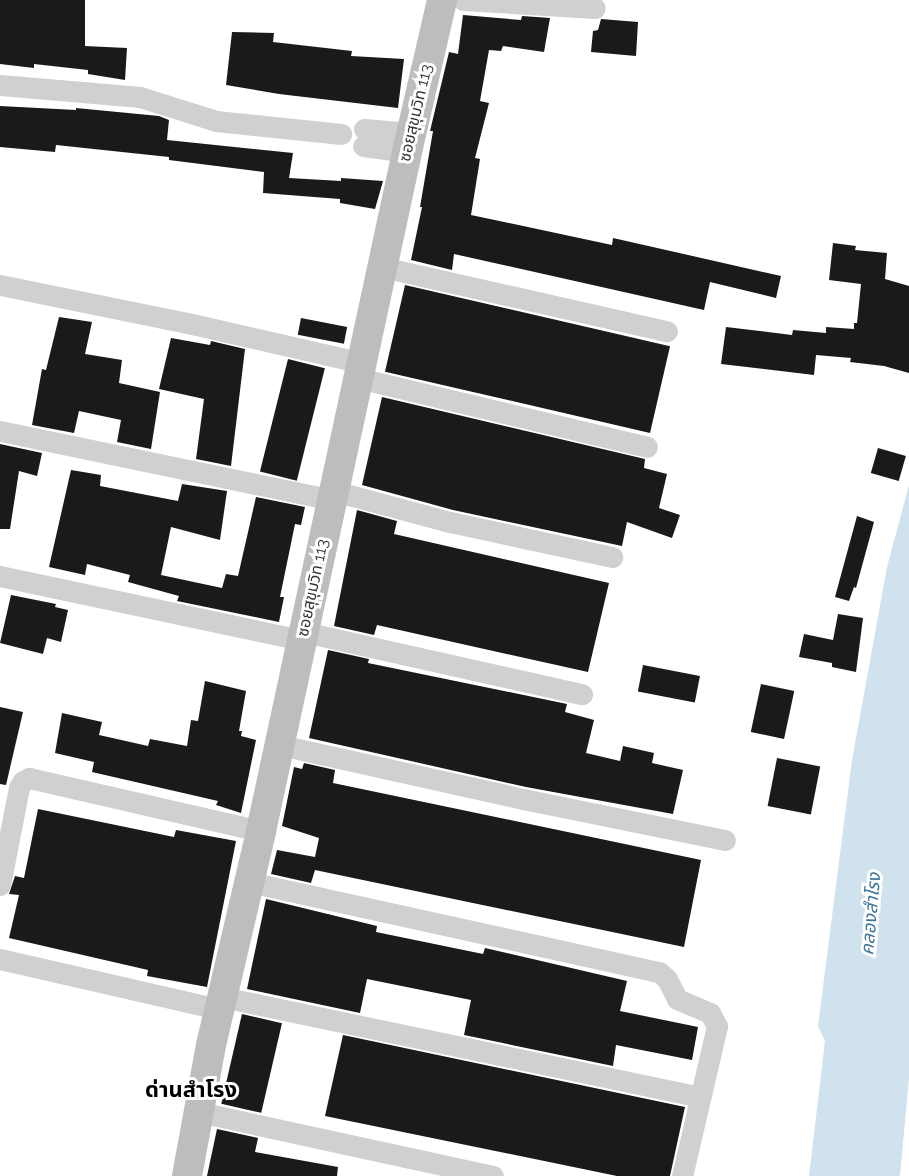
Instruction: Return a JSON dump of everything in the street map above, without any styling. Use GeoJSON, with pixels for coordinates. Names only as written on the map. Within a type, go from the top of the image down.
{"type":"FeatureCollection","features":[{"type":"Feature","properties":{"kind":"main road","name":"ซอยสุขุมวิท 113"},"geometry":{"type":"LineString","coordinates":[[187,1176],[220,1003],[261,831],[409,142],[442,0]]}},
{"type":"Feature","properties":{"kind":"street"},"geometry":{"type":"LineString","coordinates":[[463,0],[595,8]]}},
{"type":"Feature","properties":{"kind":"street"},"geometry":{"type":"LineString","coordinates":[[0,85],[140,97],[216,121],[409,142]]}},
{"type":"Feature","properties":{"kind":"street"},"geometry":{"type":"LineString","coordinates":[[382,267],[667,331]]}},
{"type":"Feature","properties":{"kind":"street"},"geometry":{"type":"LineString","coordinates":[[0,285],[192,324],[647,447]]}},
{"type":"Feature","properties":{"kind":"street"},"geometry":{"type":"LineString","coordinates":[[0,431],[333,496],[612,557]]}},
{"type":"Feature","properties":{"kind":"street"},"geometry":{"type":"LineString","coordinates":[[0,576],[582,693]]}},
{"type":"Feature","properties":{"kind":"street"},"geometry":{"type":"LineString","coordinates":[[280,745],[523,799],[725,840]]}},
{"type":"Feature","properties":{"kind":"street"},"geometry":{"type":"LineString","coordinates":[[0,885],[19,787],[29,778],[261,831]]}},
{"type":"Feature","properties":{"kind":"street"},"geometry":{"type":"LineString","coordinates":[[249,882],[659,972],[667,979],[677,999],[710,1013],[716,1020],[717,1026],[682,1176]]}},
{"type":"Feature","properties":{"kind":"street"},"geometry":{"type":"LineString","coordinates":[[0,959],[700,1097]]}},
{"type":"Feature","properties":{"kind":"street"},"geometry":{"type":"LineString","coordinates":[[199,1112],[493,1176]]}},
{"type":"Feature","properties":{"kind":"water","name":"คลองสำโรง"},"geometry":{"type":"Polygon","coordinates":[[[909,485],[909,1078],[900,1176],[809,1176],[825,1041],[818,1026],[852,760],[887,567],[909,485]]]}},
{"type":"Feature","properties":{"kind":"building"},"geometry":{"type":"Polygon","coordinates":[[[0,0],[85,0],[85,46],[127,48],[125,80],[88,74],[88,70],[34,64],[34,68],[0,64],[0,0]]]}},
{"type":"Feature","properties":{"kind":"building"},"geometry":{"type":"Polygon","coordinates":[[[463,15],[521,20],[522,16],[550,18],[544,52],[503,46],[501,51],[489,50],[480,101],[489,103],[475,158],[480,159],[471,215],[612,245],[613,238],[781,276],[776,298],[710,282],[704,310],[454,254],[452,270],[411,260],[422,207],[420,207],[433,131],[430,131],[449,52],[458,54],[463,15]]]}},
{"type":"Feature","properties":{"kind":"building"},"geometry":{"type":"Polygon","coordinates":[[[601,19],[638,22],[636,56],[591,52],[593,31],[598,30],[601,19]]]}},
{"type":"Feature","properties":{"kind":"building"},"geometry":{"type":"Polygon","coordinates":[[[232,32],[274,33],[273,42],[352,51],[351,56],[404,59],[398,108],[279,94],[226,85],[232,32]]]}},
{"type":"Feature","properties":{"kind":"building"},"geometry":{"type":"Polygon","coordinates":[[[0,106],[76,110],[76,108],[159,116],[169,120],[167,140],[293,153],[289,178],[383,181],[375,209],[340,203],[340,199],[263,193],[264,172],[169,160],[169,157],[56,145],[55,152],[0,147],[0,106]]]}},
{"type":"Feature","properties":{"kind":"building"},"geometry":{"type":"Polygon","coordinates":[[[833,243],[856,246],[855,250],[887,253],[885,279],[909,286],[909,373],[884,366],[850,362],[851,358],[816,355],[814,375],[721,364],[726,327],[792,335],[793,330],[826,333],[826,327],[854,329],[854,323],[857,323],[861,284],[829,280],[833,243]]]}},
{"type":"Feature","properties":{"kind":"building"},"geometry":{"type":"Polygon","coordinates":[[[405,285],[670,346],[650,433],[385,372],[405,285]]]}},
{"type":"Feature","properties":{"kind":"building"},"geometry":{"type":"Polygon","coordinates":[[[59,317],[92,322],[85,354],[122,360],[119,383],[160,392],[151,449],[117,442],[121,420],[79,411],[74,433],[32,425],[42,369],[46,370],[59,317]]]}},
{"type":"Feature","properties":{"kind":"building"},"geometry":{"type":"Polygon","coordinates":[[[301,318],[347,327],[344,344],[298,335],[301,318]]]}},
{"type":"Feature","properties":{"kind":"building"},"geometry":{"type":"Polygon","coordinates":[[[171,338],[210,345],[211,341],[245,349],[231,466],[196,459],[204,399],[159,389],[171,338]]]}},
{"type":"Feature","properties":{"kind":"building"},"geometry":{"type":"Polygon","coordinates":[[[288,359],[325,368],[297,481],[260,472],[288,359]]]}},
{"type":"Feature","properties":{"kind":"building"},"geometry":{"type":"Polygon","coordinates":[[[382,397],[645,459],[644,468],[667,474],[659,508],[680,515],[672,538],[627,522],[622,546],[453,510],[362,485],[382,397]]]}},
{"type":"Feature","properties":{"kind":"building"},"geometry":{"type":"Polygon","coordinates":[[[0,444],[42,453],[37,476],[19,471],[10,529],[0,529],[0,444]]]}},
{"type":"Feature","properties":{"kind":"building"},"geometry":{"type":"Polygon","coordinates":[[[878,448],[906,456],[899,481],[871,473],[878,448]]]}},
{"type":"Feature","properties":{"kind":"building"},"geometry":{"type":"Polygon","coordinates":[[[71,470],[101,475],[100,486],[178,501],[182,484],[227,491],[220,540],[171,527],[161,575],[222,588],[226,574],[238,576],[256,497],[305,507],[301,525],[295,524],[280,597],[284,597],[279,622],[177,601],[179,596],[128,582],[130,575],[87,564],[85,575],[49,567],[71,470]]]}},
{"type":"Feature","properties":{"kind":"building"},"geometry":{"type":"Polygon","coordinates":[[[357,510],[397,521],[394,534],[609,583],[588,672],[377,625],[374,635],[334,626],[357,510]]]}},
{"type":"Feature","properties":{"kind":"building"},"geometry":{"type":"Polygon","coordinates":[[[857,516],[874,522],[856,588],[854,587],[849,601],[835,597],[857,516]]]}},
{"type":"Feature","properties":{"kind":"building"},"geometry":{"type":"Polygon","coordinates":[[[11,595],[56,604],[55,607],[68,610],[61,642],[47,638],[43,654],[0,643],[11,595]]]}},
{"type":"Feature","properties":{"kind":"building"},"geometry":{"type":"Polygon","coordinates":[[[838,614],[863,618],[856,672],[832,667],[832,663],[799,657],[804,634],[833,640],[838,614]]]}},
{"type":"Feature","properties":{"kind":"building"},"geometry":{"type":"Polygon","coordinates":[[[328,650],[369,659],[368,663],[567,704],[565,712],[594,720],[586,753],[620,761],[623,746],[654,753],[652,763],[683,770],[673,814],[526,787],[309,738],[328,650]]]}},
{"type":"Feature","properties":{"kind":"building"},"geometry":{"type":"Polygon","coordinates":[[[643,665],[700,676],[695,703],[638,692],[643,665]]]}},
{"type":"Feature","properties":{"kind":"building"},"geometry":{"type":"Polygon","coordinates":[[[205,681],[246,691],[239,731],[242,731],[241,736],[256,740],[241,813],[216,805],[218,801],[92,772],[94,762],[55,753],[62,713],[102,722],[99,735],[148,746],[150,739],[187,746],[191,720],[198,721],[205,681]]]}},
{"type":"Feature","properties":{"kind":"building"},"geometry":{"type":"Polygon","coordinates":[[[761,684],[794,691],[784,739],[751,732],[761,684]]]}},
{"type":"Feature","properties":{"kind":"building"},"geometry":{"type":"Polygon","coordinates":[[[0,707],[23,712],[6,785],[0,784],[0,707]]]}},
{"type":"Feature","properties":{"kind":"building"},"geometry":{"type":"Polygon","coordinates":[[[777,758],[820,766],[811,814],[768,806],[777,758]]]}},
{"type":"Feature","properties":{"kind":"building"},"geometry":{"type":"Polygon","coordinates":[[[304,763],[335,770],[333,783],[701,860],[684,947],[315,870],[311,883],[271,874],[277,850],[315,857],[319,838],[282,826],[294,767],[302,769],[304,763]]]}},
{"type":"Feature","properties":{"kind":"building"},"geometry":{"type":"Polygon","coordinates":[[[38,809],[174,837],[176,830],[236,841],[207,987],[147,976],[148,970],[9,938],[19,895],[9,894],[15,876],[24,878],[38,809]]]}},
{"type":"Feature","properties":{"kind":"building"},"geometry":{"type":"Polygon","coordinates":[[[266,899],[377,926],[376,932],[483,954],[485,948],[627,981],[620,1011],[698,1027],[692,1060],[616,1045],[613,1066],[464,1035],[471,1000],[367,979],[360,1013],[247,989],[266,899]]]}},
{"type":"Feature","properties":{"kind":"building"},"geometry":{"type":"Polygon","coordinates":[[[242,1014],[282,1023],[261,1113],[221,1104],[242,1014]]]}},
{"type":"Feature","properties":{"kind":"building"},"geometry":{"type":"Polygon","coordinates":[[[343,1035],[685,1107],[670,1176],[617,1176],[325,1116],[343,1035]]]}},
{"type":"Feature","properties":{"kind":"building"},"geometry":{"type":"Polygon","coordinates":[[[217,1129],[258,1138],[255,1152],[338,1167],[337,1176],[207,1176],[217,1129]]]}},
{"type":"Feature","properties":{"kind":"district","name":"ด่านสำโรง"},"geometry":{"type":"Point","coordinates":[191,1090]}}]}
